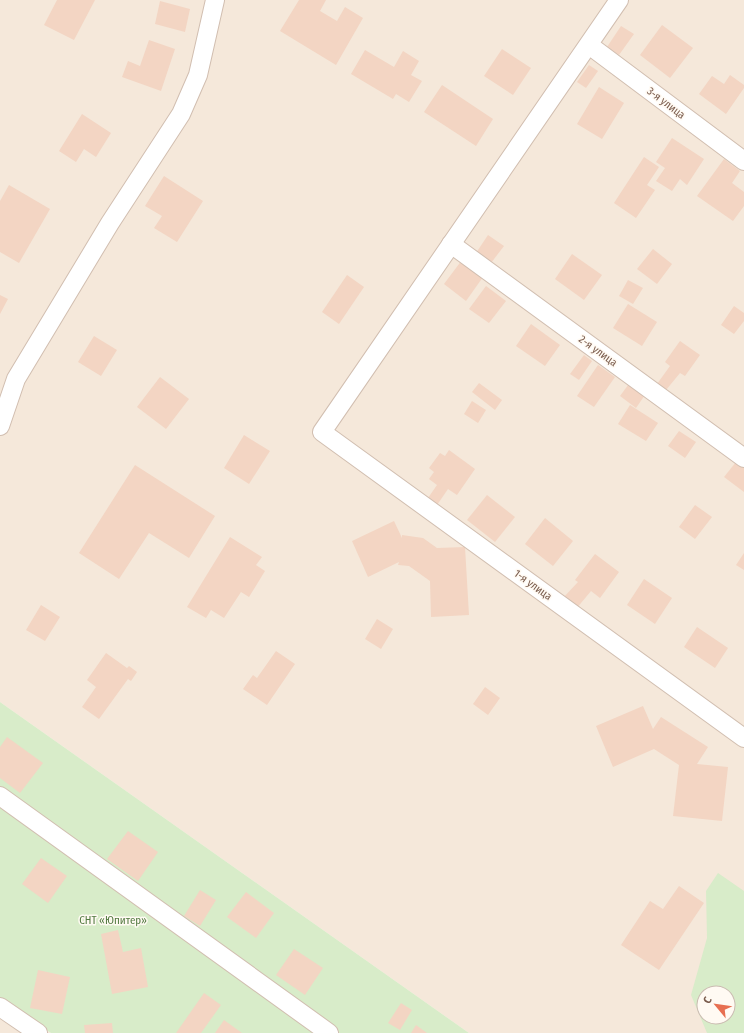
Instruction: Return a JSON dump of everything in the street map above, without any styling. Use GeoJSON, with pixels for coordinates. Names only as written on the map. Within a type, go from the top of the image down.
{"type":"FeatureCollection","features":[{"type":"Feature","properties":{"kind":"street"},"geometry":{"type":"LineString","coordinates":[[0,426],[16,379],[110,223],[181,114],[198,75],[215,0]]}},
{"type":"Feature","properties":{"kind":"street"},"geometry":{"type":"LineString","coordinates":[[451,244],[619,0]]}},
{"type":"Feature","properties":{"kind":"street","name":"3-я улица"},"geometry":{"type":"LineString","coordinates":[[589,45],[744,161]]}},
{"type":"Feature","properties":{"kind":"street","name":"1-я улица"},"geometry":{"type":"LineString","coordinates":[[451,244],[322,432],[744,738]]}},
{"type":"Feature","properties":{"kind":"street","name":"2-я улица"},"geometry":{"type":"LineString","coordinates":[[451,244],[744,458]]}},
{"type":"Feature","properties":{"kind":"street"},"geometry":{"type":"LineString","coordinates":[[0,796],[329,1033]]}},
{"type":"Feature","properties":{"kind":"street"},"geometry":{"type":"LineString","coordinates":[[0,1007],[38,1033]]}},
{"type":"Feature","properties":{"kind":"shaded area"},"geometry":{"type":"Polygon","coordinates":[[[0,0],[744,0],[744,1033],[469,1033],[0,702],[0,0]]]}},
{"type":"Feature","properties":{"kind":"shaded area"},"geometry":{"type":"Polygon","coordinates":[[[0,1000],[51,1033],[0,1033],[0,1000]]]}},
{"type":"Feature","properties":{"kind":"green space","name":"СНТ «Юпитер»"},"geometry":{"type":"Polygon","coordinates":[[[0,702],[469,1033],[51,1033],[0,1000],[0,702]]]}},
{"type":"Feature","properties":{"kind":"green space"},"geometry":{"type":"Polygon","coordinates":[[[718,873],[744,891],[744,1033],[707,1033],[704,1025],[736,1025],[736,985],[696,985],[696,1007],[691,995],[707,938],[706,891],[718,873]]]}},
{"type":"Feature","properties":{"kind":"building"},"geometry":{"type":"Polygon","coordinates":[[[57,0],[95,0],[74,40],[44,25],[57,0]]]}},
{"type":"Feature","properties":{"kind":"building"},"geometry":{"type":"Polygon","coordinates":[[[299,0],[326,0],[320,11],[337,21],[345,7],[363,18],[336,65],[280,31],[299,0]]]}},
{"type":"Feature","properties":{"kind":"building"},"geometry":{"type":"Polygon","coordinates":[[[160,1],[190,9],[185,32],[155,24],[160,1]]]}},
{"type":"Feature","properties":{"kind":"building"},"geometry":{"type":"Polygon","coordinates":[[[662,25],[693,48],[670,78],[640,55],[662,25]]]}},
{"type":"Feature","properties":{"kind":"building"},"geometry":{"type":"Polygon","coordinates":[[[621,26],[634,34],[619,55],[607,47],[621,26]]]}},
{"type":"Feature","properties":{"kind":"building"},"geometry":{"type":"Polygon","coordinates":[[[149,40],[175,49],[161,91],[122,77],[128,61],[140,66],[149,40]]]}},
{"type":"Feature","properties":{"kind":"building"},"geometry":{"type":"Polygon","coordinates":[[[502,49],[531,68],[513,95],[484,76],[502,49]]]}},
{"type":"Feature","properties":{"kind":"building"},"geometry":{"type":"Polygon","coordinates":[[[365,50],[394,67],[403,51],[419,61],[411,75],[422,81],[409,102],[396,94],[393,99],[351,74],[365,50]]]}},
{"type":"Feature","properties":{"kind":"building"},"geometry":{"type":"Polygon","coordinates":[[[589,65],[598,71],[586,88],[577,82],[589,65]]]}},
{"type":"Feature","properties":{"kind":"building"},"geometry":{"type":"Polygon","coordinates":[[[730,75],[744,85],[744,88],[726,114],[699,94],[712,76],[724,84],[730,75]]]}},
{"type":"Feature","properties":{"kind":"building"},"geometry":{"type":"Polygon","coordinates":[[[442,85],[493,119],[476,146],[424,112],[442,85]]]}},
{"type":"Feature","properties":{"kind":"building"},"geometry":{"type":"Polygon","coordinates":[[[599,87],[624,103],[602,139],[577,124],[599,87]]]}},
{"type":"Feature","properties":{"kind":"building"},"geometry":{"type":"Polygon","coordinates":[[[82,114],[111,133],[96,157],[84,149],[76,162],[59,151],[82,114]]]}},
{"type":"Feature","properties":{"kind":"building"},"geometry":{"type":"Polygon","coordinates":[[[672,138],[704,159],[687,185],[680,179],[672,191],[656,181],[665,168],[656,162],[672,138]]]}},
{"type":"Feature","properties":{"kind":"building"},"geometry":{"type":"Polygon","coordinates":[[[644,157],[659,167],[647,185],[655,190],[636,218],[614,203],[644,157]]]}},
{"type":"Feature","properties":{"kind":"building"},"geometry":{"type":"Polygon","coordinates":[[[724,159],[740,171],[732,183],[744,192],[744,206],[733,221],[697,196],[724,159]]]}},
{"type":"Feature","properties":{"kind":"building"},"geometry":{"type":"Polygon","coordinates":[[[164,176],[203,201],[177,242],[154,228],[162,216],[145,206],[164,176]]]}},
{"type":"Feature","properties":{"kind":"building"},"geometry":{"type":"Polygon","coordinates":[[[9,185],[50,209],[19,263],[0,252],[0,201],[9,185]]]}},
{"type":"Feature","properties":{"kind":"building"},"geometry":{"type":"Polygon","coordinates":[[[488,235],[504,246],[491,263],[476,253],[488,235]]]}},
{"type":"Feature","properties":{"kind":"building"},"geometry":{"type":"Polygon","coordinates":[[[653,249],[672,264],[657,284],[637,269],[653,249]]]}},
{"type":"Feature","properties":{"kind":"building"},"geometry":{"type":"Polygon","coordinates":[[[572,254],[602,275],[584,300],[555,279],[572,254]]]}},
{"type":"Feature","properties":{"kind":"building"},"geometry":{"type":"Polygon","coordinates":[[[462,260],[483,277],[466,301],[444,284],[462,260]]]}},
{"type":"Feature","properties":{"kind":"building"},"geometry":{"type":"Polygon","coordinates":[[[347,275],[364,287],[339,324],[322,312],[347,275]]]}},
{"type":"Feature","properties":{"kind":"building"},"geometry":{"type":"Polygon","coordinates":[[[628,280],[643,288],[633,304],[619,296],[628,280]]]}},
{"type":"Feature","properties":{"kind":"building"},"geometry":{"type":"Polygon","coordinates":[[[486,286],[506,301],[489,323],[469,309],[486,286]]]}},
{"type":"Feature","properties":{"kind":"building"},"geometry":{"type":"Polygon","coordinates":[[[0,295],[8,299],[0,314],[0,295]]]}},
{"type":"Feature","properties":{"kind":"building"},"geometry":{"type":"Polygon","coordinates":[[[628,304],[657,322],[642,346],[613,328],[628,304]]]}},
{"type":"Feature","properties":{"kind":"building"},"geometry":{"type":"Polygon","coordinates":[[[734,306],[744,313],[744,321],[734,334],[721,325],[734,306]]]}},
{"type":"Feature","properties":{"kind":"building"},"geometry":{"type":"Polygon","coordinates":[[[531,324],[560,345],[545,366],[516,346],[531,324]]]}},
{"type":"Feature","properties":{"kind":"building"},"geometry":{"type":"Polygon","coordinates":[[[94,336],[117,350],[101,376],[78,362],[94,336]]]}},
{"type":"Feature","properties":{"kind":"building"},"geometry":{"type":"Polygon","coordinates":[[[680,341],[700,355],[685,376],[680,373],[666,390],[657,384],[670,366],[665,362],[680,341]]]}},
{"type":"Feature","properties":{"kind":"building"},"geometry":{"type":"Polygon","coordinates":[[[584,355],[592,361],[579,380],[570,374],[584,355]]]}},
{"type":"Feature","properties":{"kind":"building"},"geometry":{"type":"Polygon","coordinates":[[[598,365],[615,377],[594,407],[577,396],[598,365]]]}},
{"type":"Feature","properties":{"kind":"building"},"geometry":{"type":"Polygon","coordinates":[[[160,377],[189,399],[166,429],[137,407],[160,377]]]}},
{"type":"Feature","properties":{"kind":"building"},"geometry":{"type":"Polygon","coordinates":[[[631,381],[647,392],[636,408],[620,396],[631,381]]]}},
{"type":"Feature","properties":{"kind":"building"},"geometry":{"type":"Polygon","coordinates":[[[479,383],[502,400],[495,410],[472,392],[479,383]]]}},
{"type":"Feature","properties":{"kind":"building"},"geometry":{"type":"Polygon","coordinates":[[[472,401],[486,410],[478,423],[464,414],[472,401]]]}},
{"type":"Feature","properties":{"kind":"building"},"geometry":{"type":"Polygon","coordinates":[[[630,405],[658,423],[646,441],[618,424],[630,405]]]}},
{"type":"Feature","properties":{"kind":"building"},"geometry":{"type":"Polygon","coordinates":[[[679,431],[696,442],[685,458],[668,446],[679,431]]]}},
{"type":"Feature","properties":{"kind":"building"},"geometry":{"type":"Polygon","coordinates":[[[244,435],[270,451],[249,484],[224,468],[244,435]]]}},
{"type":"Feature","properties":{"kind":"building"},"geometry":{"type":"Polygon","coordinates":[[[449,450],[475,469],[457,495],[448,489],[437,505],[428,498],[437,485],[429,479],[434,472],[429,468],[440,453],[445,456],[449,450]]]}},
{"type":"Feature","properties":{"kind":"building"},"geometry":{"type":"Polygon","coordinates":[[[740,457],[744,460],[744,492],[724,477],[740,457]]]}},
{"type":"Feature","properties":{"kind":"building"},"geometry":{"type":"Polygon","coordinates":[[[135,465],[215,516],[189,558],[149,533],[119,579],[79,553],[135,465]]]}},
{"type":"Feature","properties":{"kind":"building"},"geometry":{"type":"Polygon","coordinates":[[[487,495],[515,517],[495,542],[467,520],[487,495]]]}},
{"type":"Feature","properties":{"kind":"building"},"geometry":{"type":"Polygon","coordinates":[[[695,505],[712,517],[695,539],[679,527],[695,505]]]}},
{"type":"Feature","properties":{"kind":"building"},"geometry":{"type":"Polygon","coordinates":[[[545,518],[573,541],[553,566],[525,544],[545,518]]]}},
{"type":"Feature","properties":{"kind":"building"},"geometry":{"type":"Polygon","coordinates":[[[394,521],[402,538],[402,535],[423,538],[437,548],[465,547],[469,615],[431,617],[430,581],[409,566],[398,565],[399,562],[368,577],[352,541],[394,521]]]}},
{"type":"Feature","properties":{"kind":"building"},"geometry":{"type":"Polygon","coordinates":[[[230,537],[262,557],[256,565],[265,571],[249,597],[241,592],[224,618],[211,610],[206,618],[187,607],[230,537]]]}},
{"type":"Feature","properties":{"kind":"building"},"geometry":{"type":"Polygon","coordinates":[[[744,553],[744,570],[736,565],[744,553]]]}},
{"type":"Feature","properties":{"kind":"building"},"geometry":{"type":"Polygon","coordinates":[[[595,554],[619,572],[600,598],[591,591],[576,609],[563,598],[578,582],[575,580],[595,554]]]}},
{"type":"Feature","properties":{"kind":"building"},"geometry":{"type":"Polygon","coordinates":[[[644,579],[672,598],[655,624],[627,605],[644,579]]]}},
{"type":"Feature","properties":{"kind":"building"},"geometry":{"type":"Polygon","coordinates":[[[41,605],[60,617],[45,641],[26,630],[41,605]]]}},
{"type":"Feature","properties":{"kind":"building"},"geometry":{"type":"Polygon","coordinates":[[[377,619],[393,629],[381,649],[365,639],[377,619]]]}},
{"type":"Feature","properties":{"kind":"building"},"geometry":{"type":"Polygon","coordinates":[[[697,627],[728,648],[715,668],[684,647],[697,627]]]}},
{"type":"Feature","properties":{"kind":"building"},"geometry":{"type":"Polygon","coordinates":[[[276,651],[295,664],[267,705],[243,689],[253,675],[257,678],[276,651]]]}},
{"type":"Feature","properties":{"kind":"building"},"geometry":{"type":"Polygon","coordinates":[[[106,653],[127,668],[129,666],[137,672],[131,681],[128,679],[99,719],[82,707],[96,687],[87,680],[106,653]]]}},
{"type":"Feature","properties":{"kind":"building"},"geometry":{"type":"Polygon","coordinates":[[[485,687],[500,698],[488,715],[473,704],[485,687]]]}},
{"type":"Feature","properties":{"kind":"building"},"geometry":{"type":"Polygon","coordinates":[[[643,706],[653,729],[661,717],[708,747],[697,764],[728,767],[722,821],[673,816],[679,765],[654,749],[613,767],[596,726],[643,706]]]}},
{"type":"Feature","properties":{"kind":"building"},"geometry":{"type":"Polygon","coordinates":[[[7,737],[43,763],[20,793],[0,778],[0,747],[7,737]]]}},
{"type":"Feature","properties":{"kind":"building"},"geometry":{"type":"Polygon","coordinates":[[[128,831],[158,852],[138,881],[107,859],[128,831]]]}},
{"type":"Feature","properties":{"kind":"building"},"geometry":{"type":"Polygon","coordinates":[[[41,858],[67,876],[48,903],[22,884],[41,858]]]}},
{"type":"Feature","properties":{"kind":"building"},"geometry":{"type":"Polygon","coordinates":[[[679,886],[704,903],[659,970],[621,945],[650,901],[663,909],[679,886]]]}},
{"type":"Feature","properties":{"kind":"building"},"geometry":{"type":"Polygon","coordinates":[[[200,890],[216,900],[200,926],[184,916],[200,890]]]}},
{"type":"Feature","properties":{"kind":"building"},"geometry":{"type":"Polygon","coordinates":[[[246,892],[274,913],[256,938],[227,917],[246,892]]]}},
{"type":"Feature","properties":{"kind":"building"},"geometry":{"type":"Polygon","coordinates":[[[118,930],[123,952],[141,948],[148,987],[112,994],[101,934],[118,930]]]}},
{"type":"Feature","properties":{"kind":"building"},"geometry":{"type":"Polygon","coordinates":[[[294,949],[323,968],[305,995],[276,975],[294,949]]]}},
{"type":"Feature","properties":{"kind":"building"},"geometry":{"type":"Polygon","coordinates":[[[38,970],[70,977],[62,1014],[30,1008],[38,970]]]}},
{"type":"Feature","properties":{"kind":"building"},"geometry":{"type":"Polygon","coordinates":[[[204,993],[221,1005],[201,1033],[176,1033],[204,993]]]}},
{"type":"Feature","properties":{"kind":"building"},"geometry":{"type":"Polygon","coordinates":[[[401,1003],[412,1010],[400,1030],[388,1023],[401,1003]]]}},
{"type":"Feature","properties":{"kind":"building"},"geometry":{"type":"Polygon","coordinates":[[[224,1020],[242,1033],[215,1033],[224,1020]]]}},
{"type":"Feature","properties":{"kind":"building"},"geometry":{"type":"Polygon","coordinates":[[[112,1023],[113,1033],[85,1033],[84,1025],[112,1023]]]}},
{"type":"Feature","properties":{"kind":"building"},"geometry":{"type":"Polygon","coordinates":[[[416,1025],[427,1033],[411,1033],[416,1025]]]}}]}
